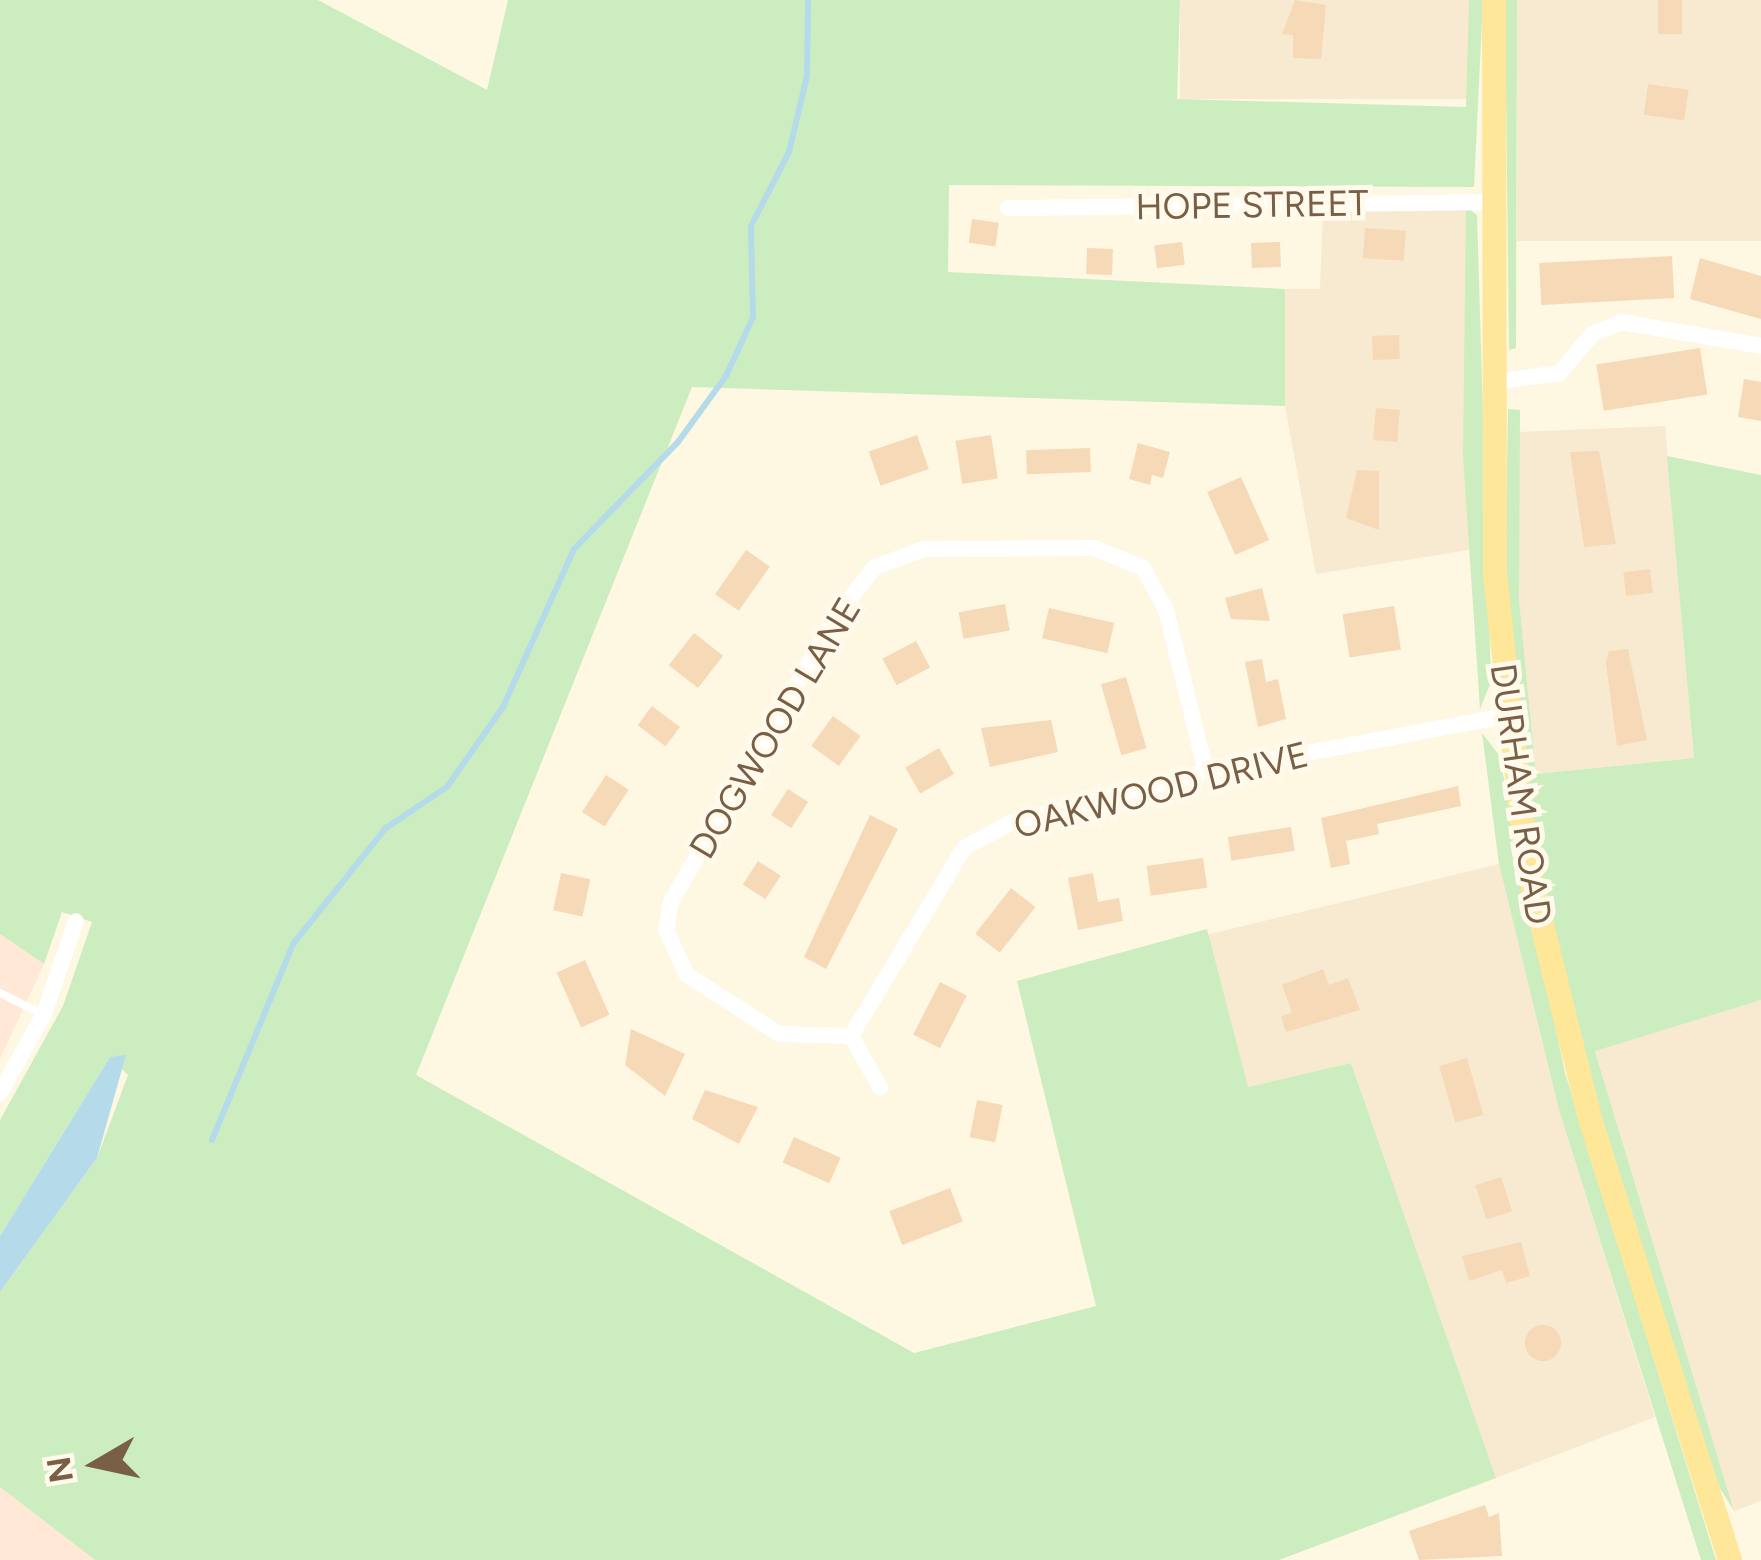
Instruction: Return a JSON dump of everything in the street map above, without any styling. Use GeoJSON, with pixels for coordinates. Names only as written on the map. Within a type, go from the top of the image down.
{"type":"FeatureCollection","features":[{"type":"Feature","properties":{"kind":"main road","name":"DURHAM ROAD"},"geometry":{"type":"LineString","coordinates":[[1494,0],[1491,382],[1506,716],[1566,1034],[1730,1560]]}},
{"type":"Feature","properties":{"kind":"street","name":"HOPE STREET"},"geometry":{"type":"LineString","coordinates":[[1008,208],[1496,202]]}},
{"type":"Feature","properties":{"kind":"street"},"geometry":{"type":"LineString","coordinates":[[1491,382],[1560,373],[1592,334],[1621,322],[1761,346]]}},
{"type":"Feature","properties":{"kind":"street","name":"DOGWOOD LANE"},"geometry":{"type":"LineString","coordinates":[[851,1036],[779,1034],[687,975],[666,930],[707,840],[838,613],[875,568],[924,550],[1094,548],[1143,568],[1166,610],[1206,772]]}},
{"type":"Feature","properties":{"kind":"street","name":"OAKWOOD DRIVE"},"geometry":{"type":"LineString","coordinates":[[851,1036],[964,848],[1010,823],[1206,772],[1506,716]]}},
{"type":"Feature","properties":{"kind":"street"},"geometry":{"type":"LineString","coordinates":[[0,1093],[44,1014],[76,920]]}},
{"type":"Feature","properties":{"kind":"street"},"geometry":{"type":"LineString","coordinates":[[851,1036],[880,1088]]}},
{"type":"Feature","properties":{"kind":"lane"},"geometry":{"type":"LineString","coordinates":[[0,993],[44,1014]]}},
{"type":"Feature","properties":{"kind":"shaded area"},"geometry":{"type":"Polygon","coordinates":[[[1180,0],[1469,0],[1469,99],[1180,99],[1180,0]]]}},
{"type":"Feature","properties":{"kind":"shaded area"},"geometry":{"type":"Polygon","coordinates":[[[1517,0],[1761,0],[1761,241],[1517,241],[1517,0]]]}},
{"type":"Feature","properties":{"kind":"shaded area"},"geometry":{"type":"Polygon","coordinates":[[[1466,207],[1469,550],[1316,574],[1285,406],[1285,289],[1320,289],[1323,208],[1466,207]]]}},
{"type":"Feature","properties":{"kind":"shaded area"},"geometry":{"type":"Polygon","coordinates":[[[1665,426],[1694,758],[1536,774],[1519,599],[1519,432],[1665,426]]]}},
{"type":"Feature","properties":{"kind":"shaded area"},"geometry":{"type":"Polygon","coordinates":[[[1499,864],[1559,1110],[1655,1417],[1496,1478],[1351,1063],[1248,1087],[1017,981],[1499,864]]]}},
{"type":"Feature","properties":{"kind":"shaded area"},"geometry":{"type":"Polygon","coordinates":[[[0,934],[44,964],[0,1059],[0,934]]]}},
{"type":"Feature","properties":{"kind":"shaded area"},"geometry":{"type":"Polygon","coordinates":[[[1761,1000],[1761,1501],[1734,1511],[1595,1050],[1761,1000]]]}},
{"type":"Feature","properties":{"kind":"shaded area"},"geometry":{"type":"Polygon","coordinates":[[[0,1487],[95,1560],[0,1560],[0,1487]]]}},
{"type":"Feature","properties":{"kind":"green space"},"geometry":{"type":"Polygon","coordinates":[[[0,0],[318,0],[487,90],[508,0],[1180,0],[1177,99],[1466,107],[1469,0],[1483,0],[1474,187],[949,185],[948,272],[1285,289],[1285,406],[692,387],[416,1075],[914,1353],[1096,1306],[1017,981],[1207,929],[1248,1087],[1351,1063],[1496,1478],[1279,1560],[95,1560],[0,1487],[0,1292],[97,1158],[128,1075],[110,1057],[0,1236],[0,1120],[63,1006],[92,922],[62,912],[44,964],[0,934],[0,0]]]}},
{"type":"Feature","properties":{"kind":"green space"},"geometry":{"type":"Polygon","coordinates":[[[1505,0],[1517,0],[1516,348],[1509,350],[1505,0]]]}},
{"type":"Feature","properties":{"kind":"green space"},"geometry":{"type":"Polygon","coordinates":[[[1466,207],[1477,215],[1491,682],[1480,709],[1463,456],[1466,207]]]}},
{"type":"Feature","properties":{"kind":"green space"},"geometry":{"type":"Polygon","coordinates":[[[1508,409],[1520,410],[1519,599],[1536,774],[1694,758],[1667,456],[1761,475],[1761,1000],[1595,1051],[1734,1511],[1713,1477],[1576,1033],[1533,837],[1505,579],[1508,409]]]}},
{"type":"Feature","properties":{"kind":"green space"},"geometry":{"type":"Polygon","coordinates":[[[1482,733],[1499,755],[1565,1073],[1716,1560],[1701,1560],[1559,1110],[1499,864],[1482,733]]]}},
{"type":"Feature","properties":{"kind":"water"},"geometry":{"type":"Polygon","coordinates":[[[126,1055],[97,1158],[0,1292],[0,1236],[110,1057],[126,1055]]]}},
{"type":"Feature","properties":{"kind":"building"},"geometry":{"type":"Polygon","coordinates":[[[1295,0],[1326,5],[1321,59],[1293,58],[1293,35],[1282,34],[1295,0]]]}},
{"type":"Feature","properties":{"kind":"building"},"geometry":{"type":"Polygon","coordinates":[[[1658,0],[1682,0],[1682,34],[1658,34],[1658,0]]]}},
{"type":"Feature","properties":{"kind":"building"},"geometry":{"type":"Polygon","coordinates":[[[1648,84],[1689,90],[1684,120],[1644,115],[1648,84]]]}},
{"type":"Feature","properties":{"kind":"building"},"geometry":{"type":"Polygon","coordinates":[[[972,219],[999,223],[995,247],[969,243],[972,219]]]}},
{"type":"Feature","properties":{"kind":"building"},"geometry":{"type":"Polygon","coordinates":[[[1365,228],[1406,231],[1404,261],[1363,258],[1365,228]]]}},
{"type":"Feature","properties":{"kind":"building"},"geometry":{"type":"Polygon","coordinates":[[[1182,242],[1185,265],[1157,268],[1154,245],[1182,242]]]}},
{"type":"Feature","properties":{"kind":"building"},"geometry":{"type":"Polygon","coordinates":[[[1280,242],[1281,267],[1252,268],[1251,243],[1280,242]]]}},
{"type":"Feature","properties":{"kind":"building"},"geometry":{"type":"Polygon","coordinates":[[[1087,248],[1113,249],[1112,275],[1086,274],[1087,248]]]}},
{"type":"Feature","properties":{"kind":"building"},"geometry":{"type":"Polygon","coordinates":[[[1672,256],[1674,298],[1541,305],[1539,263],[1672,256]]]}},
{"type":"Feature","properties":{"kind":"building"},"geometry":{"type":"Polygon","coordinates":[[[1700,258],[1761,276],[1761,319],[1690,299],[1700,258]]]}},
{"type":"Feature","properties":{"kind":"building"},"geometry":{"type":"Polygon","coordinates":[[[1399,335],[1400,359],[1373,360],[1372,336],[1399,335]]]}},
{"type":"Feature","properties":{"kind":"building"},"geometry":{"type":"Polygon","coordinates":[[[1700,348],[1707,394],[1604,411],[1596,364],[1700,348]]]}},
{"type":"Feature","properties":{"kind":"building"},"geometry":{"type":"Polygon","coordinates":[[[1744,379],[1761,382],[1761,421],[1738,417],[1744,379]]]}},
{"type":"Feature","properties":{"kind":"building"},"geometry":{"type":"Polygon","coordinates":[[[1376,408],[1400,410],[1397,442],[1373,440],[1376,408]]]}},
{"type":"Feature","properties":{"kind":"building"},"geometry":{"type":"Polygon","coordinates":[[[917,435],[929,469],[880,486],[869,452],[917,435]]]}},
{"type":"Feature","properties":{"kind":"building"},"geometry":{"type":"Polygon","coordinates":[[[991,435],[998,478],[962,484],[955,441],[991,435]]]}},
{"type":"Feature","properties":{"kind":"building"},"geometry":{"type":"Polygon","coordinates":[[[1138,443],[1170,452],[1163,478],[1152,475],[1150,485],[1129,479],[1138,443]]]}},
{"type":"Feature","properties":{"kind":"building"},"geometry":{"type":"Polygon","coordinates":[[[1090,448],[1091,472],[1027,474],[1026,450],[1090,448]]]}},
{"type":"Feature","properties":{"kind":"building"},"geometry":{"type":"Polygon","coordinates":[[[1599,451],[1616,544],[1584,547],[1570,452],[1599,451]]]}},
{"type":"Feature","properties":{"kind":"building"},"geometry":{"type":"Polygon","coordinates":[[[1357,470],[1379,471],[1379,530],[1346,518],[1357,470]]]}},
{"type":"Feature","properties":{"kind":"building"},"geometry":{"type":"Polygon","coordinates":[[[1241,477],[1269,540],[1235,555],[1207,492],[1241,477]]]}},
{"type":"Feature","properties":{"kind":"building"},"geometry":{"type":"Polygon","coordinates":[[[746,550],[770,567],[739,611],[715,594],[746,550]]]}},
{"type":"Feature","properties":{"kind":"building"},"geometry":{"type":"Polygon","coordinates":[[[1650,569],[1653,593],[1626,596],[1623,572],[1650,569]]]}},
{"type":"Feature","properties":{"kind":"building"},"geometry":{"type":"Polygon","coordinates":[[[1262,588],[1270,621],[1231,619],[1225,598],[1262,588]]]}},
{"type":"Feature","properties":{"kind":"building"},"geometry":{"type":"Polygon","coordinates":[[[1005,604],[1010,631],[963,639],[959,612],[1005,604]]]}},
{"type":"Feature","properties":{"kind":"building"},"geometry":{"type":"Polygon","coordinates":[[[1394,606],[1401,649],[1350,658],[1343,614],[1394,606]]]}},
{"type":"Feature","properties":{"kind":"building"},"geometry":{"type":"Polygon","coordinates":[[[1049,608],[1114,623],[1107,653],[1042,638],[1049,608]]]}},
{"type":"Feature","properties":{"kind":"building"},"geometry":{"type":"Polygon","coordinates":[[[694,633],[723,656],[698,688],[669,665],[694,633]]]}},
{"type":"Feature","properties":{"kind":"building"},"geometry":{"type":"Polygon","coordinates":[[[916,641],[930,667],[897,685],[882,659],[916,641]]]}},
{"type":"Feature","properties":{"kind":"building"},"geometry":{"type":"Polygon","coordinates":[[[1628,649],[1647,740],[1617,746],[1606,663],[1609,651],[1628,649]]]}},
{"type":"Feature","properties":{"kind":"building"},"geometry":{"type":"Polygon","coordinates":[[[1262,659],[1266,682],[1278,679],[1286,719],[1258,727],[1245,662],[1262,659]]]}},
{"type":"Feature","properties":{"kind":"building"},"geometry":{"type":"Polygon","coordinates":[[[1126,677],[1146,748],[1121,755],[1101,684],[1126,677]]]}},
{"type":"Feature","properties":{"kind":"building"},"geometry":{"type":"Polygon","coordinates":[[[652,706],[680,727],[666,746],[638,725],[652,706]]]}},
{"type":"Feature","properties":{"kind":"building"},"geometry":{"type":"Polygon","coordinates":[[[833,716],[861,736],[839,766],[811,746],[833,716]]]}},
{"type":"Feature","properties":{"kind":"building"},"geometry":{"type":"Polygon","coordinates":[[[1051,720],[1058,752],[990,767],[981,728],[1051,720]]]}},
{"type":"Feature","properties":{"kind":"building"},"geometry":{"type":"Polygon","coordinates":[[[939,748],[954,774],[920,793],[905,768],[939,748]]]}},
{"type":"Feature","properties":{"kind":"building"},"geometry":{"type":"Polygon","coordinates":[[[606,775],[629,790],[605,827],[582,812],[606,775]]]}},
{"type":"Feature","properties":{"kind":"building"},"geometry":{"type":"Polygon","coordinates":[[[1458,786],[1461,806],[1377,824],[1379,834],[1346,841],[1350,864],[1331,868],[1321,818],[1458,786]]]}},
{"type":"Feature","properties":{"kind":"building"},"geometry":{"type":"Polygon","coordinates":[[[788,789],[808,802],[791,828],[771,815],[788,789]]]}},
{"type":"Feature","properties":{"kind":"building"},"geometry":{"type":"Polygon","coordinates":[[[870,815],[898,829],[826,969],[804,957],[870,815]]]}},
{"type":"Feature","properties":{"kind":"building"},"geometry":{"type":"Polygon","coordinates":[[[1291,827],[1295,851],[1232,861],[1228,837],[1291,827]]]}},
{"type":"Feature","properties":{"kind":"building"},"geometry":{"type":"Polygon","coordinates":[[[1203,858],[1207,888],[1151,896],[1147,866],[1203,858]]]}},
{"type":"Feature","properties":{"kind":"building"},"geometry":{"type":"Polygon","coordinates":[[[758,861],[781,876],[765,899],[743,884],[758,861]]]}},
{"type":"Feature","properties":{"kind":"building"},"geometry":{"type":"Polygon","coordinates":[[[561,873],[590,879],[582,916],[553,910],[561,873]]]}},
{"type":"Feature","properties":{"kind":"building"},"geometry":{"type":"Polygon","coordinates":[[[1093,873],[1098,902],[1119,898],[1123,921],[1078,930],[1068,878],[1093,873]]]}},
{"type":"Feature","properties":{"kind":"building"},"geometry":{"type":"Polygon","coordinates":[[[1011,888],[1035,907],[1000,953],[975,934],[1011,888]]]}},
{"type":"Feature","properties":{"kind":"building"},"geometry":{"type":"Polygon","coordinates":[[[585,960],[609,1015],[581,1027],[557,973],[585,960]]]}},
{"type":"Feature","properties":{"kind":"building"},"geometry":{"type":"Polygon","coordinates":[[[1323,969],[1329,985],[1348,978],[1360,1010],[1286,1032],[1281,1017],[1292,1012],[1282,985],[1323,969]]]}},
{"type":"Feature","properties":{"kind":"building"},"geometry":{"type":"Polygon","coordinates":[[[940,982],[967,996],[940,1048],[913,1035],[940,982]]]}},
{"type":"Feature","properties":{"kind":"building"},"geometry":{"type":"Polygon","coordinates":[[[631,1029],[685,1054],[665,1096],[625,1065],[631,1029]]]}},
{"type":"Feature","properties":{"kind":"building"},"geometry":{"type":"Polygon","coordinates":[[[1467,1058],[1483,1115],[1455,1123],[1439,1066],[1467,1058]]]}},
{"type":"Feature","properties":{"kind":"building"},"geometry":{"type":"Polygon","coordinates":[[[705,1090],[758,1107],[739,1144],[692,1119],[705,1090]]]}},
{"type":"Feature","properties":{"kind":"building"},"geometry":{"type":"Polygon","coordinates":[[[977,1100],[1003,1105],[995,1142],[970,1137],[977,1100]]]}},
{"type":"Feature","properties":{"kind":"building"},"geometry":{"type":"Polygon","coordinates":[[[794,1137],[841,1158],[829,1183],[783,1163],[794,1137]]]}},
{"type":"Feature","properties":{"kind":"building"},"geometry":{"type":"Polygon","coordinates":[[[1501,1177],[1512,1211],[1486,1220],[1475,1185],[1501,1177]]]}},
{"type":"Feature","properties":{"kind":"building"},"geometry":{"type":"Polygon","coordinates":[[[950,1188],[963,1222],[902,1245],[889,1211],[950,1188]]]}},
{"type":"Feature","properties":{"kind":"building"},"geometry":{"type":"Polygon","coordinates":[[[1521,1242],[1530,1276],[1506,1283],[1502,1270],[1469,1281],[1462,1256],[1521,1242]]]}},
{"type":"Feature","properties":{"kind":"building"},"geometry":{"type":"Polygon","coordinates":[[[1543,1325],[1556,1330],[1561,1343],[1556,1356],[1543,1361],[1530,1356],[1525,1343],[1530,1330],[1543,1325]]]}},
{"type":"Feature","properties":{"kind":"building"},"geometry":{"type":"Polygon","coordinates":[[[1485,1505],[1489,1517],[1499,1513],[1502,1556],[1419,1560],[1409,1531],[1485,1505]]]}},
{"type":"Feature","properties":{"kind":"waterway"},"geometry":{"type":"LineString","coordinates":[[212,1140],[293,944],[386,828],[447,787],[503,707],[574,549],[678,442],[726,376],[753,317],[751,226],[789,152],[807,76],[808,0]]}}]}
